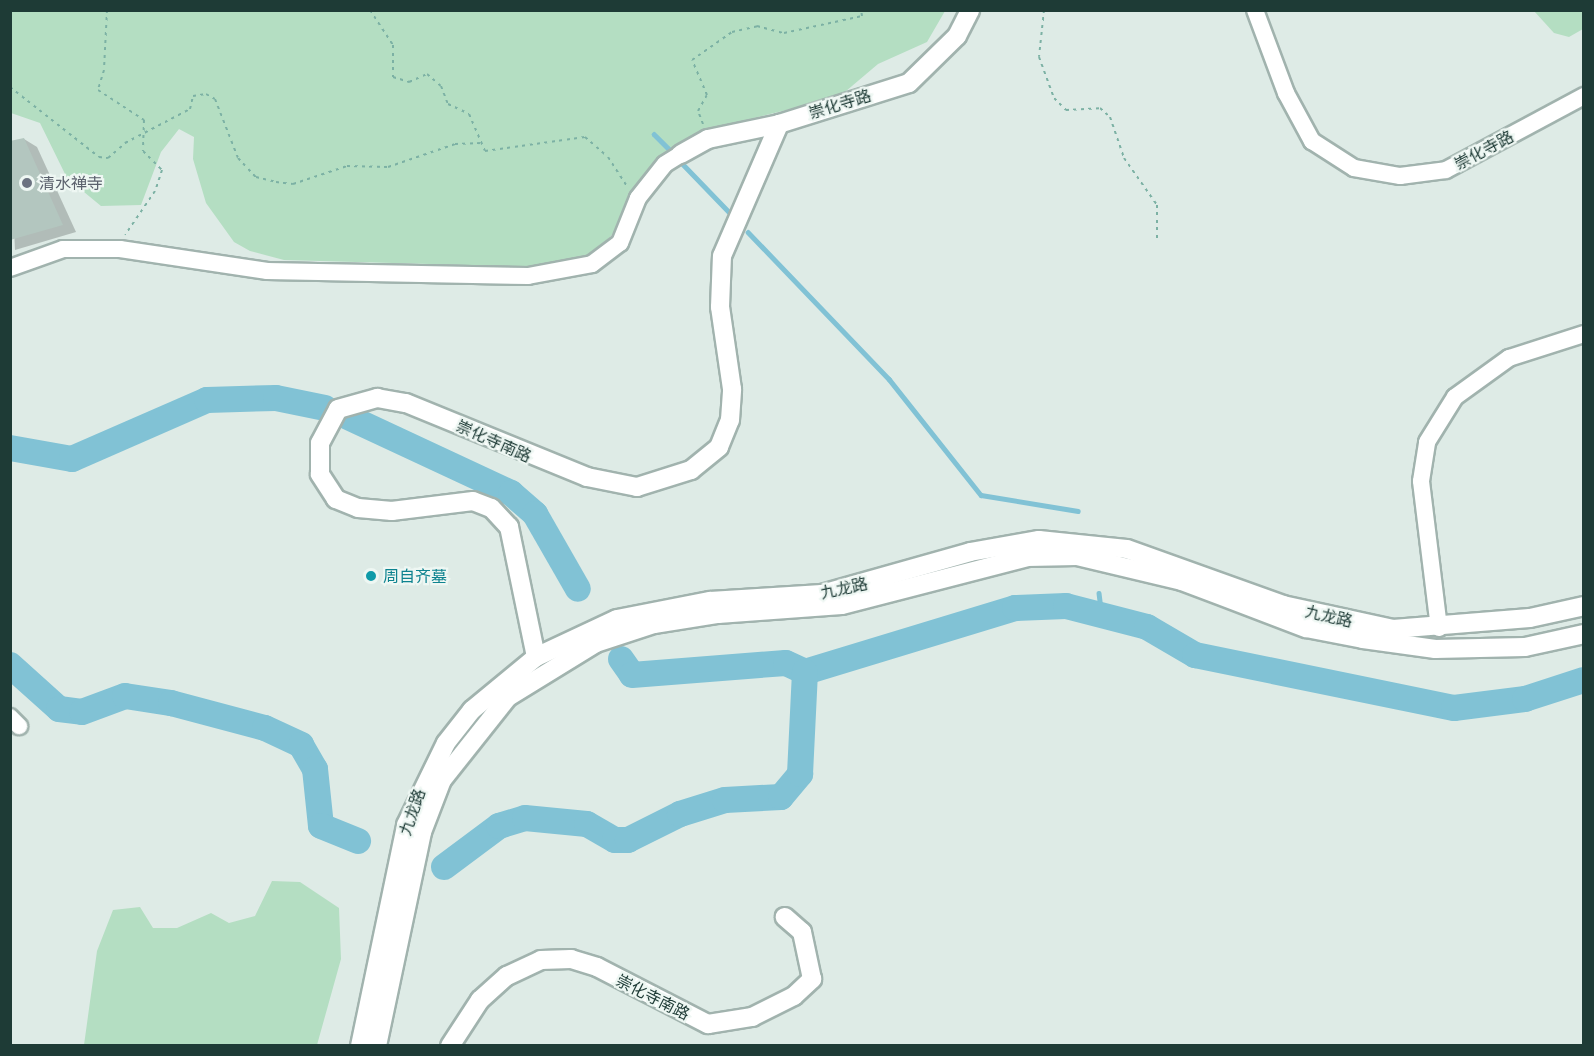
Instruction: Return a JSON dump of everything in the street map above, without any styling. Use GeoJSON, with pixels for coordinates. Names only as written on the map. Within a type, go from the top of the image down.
{"type":"FeatureCollection","features":[{"type":"Feature","properties":{"kind":"main road","name":"崇化寺路"},"geometry":{"type":"LineString","coordinates":[[676,157],[708,139],[779,124],[909,83],[957,36],[970,10]]}},
{"type":"Feature","properties":{"kind":"main road","name":"崇化寺南路"},"geometry":{"type":"LineString","coordinates":[[536,657],[509,527],[490,508],[473,501],[392,511],[358,508],[336,498],[321,474],[320,443],[338,409],[377,398],[406,403],[588,477],[637,487],[691,470],[719,447],[730,420],[732,389],[720,307],[722,256],[779,124]]}},
{"type":"Feature","properties":{"kind":"main road","name":"九龙路"},"geometry":{"type":"LineString","coordinates":[[360,1046],[391,885],[422,783],[472,710],[536,657],[626,617],[710,601],[822,594],[970,552],[1039,540],[1127,549],[1338,620],[1439,628],[1584,606]]}},
{"type":"Feature","properties":{"kind":"main road","name":"九龙路"},"geometry":{"type":"LineString","coordinates":[[377,1046],[422,832],[442,780],[508,697],[596,643],[686,619],[842,605],[1027,557],[1077,556],[1182,581],[1306,628],[1363,639],[1436,648],[1525,647],[1579,639]]}},
{"type":"Feature","properties":{"kind":"main road","name":"崇化寺南路"},"geometry":{"type":"LineString","coordinates":[[450,1046],[480,1000],[507,976],[541,960],[571,959],[597,967],[708,1024],[752,1017],[794,996],[812,979],[802,932],[785,917]]}},
{"type":"Feature","properties":{"kind":"street","name":"崇化寺路"},"geometry":{"type":"LineString","coordinates":[[1255,10],[1286,93],[1311,141],[1354,168],[1400,176],[1446,170],[1584,96]]}},
{"type":"Feature","properties":{"kind":"street"},"geometry":{"type":"LineString","coordinates":[[10,268],[63,249],[120,249],[267,271],[528,276],[592,264],[620,243],[638,198],[676,157]]}},
{"type":"Feature","properties":{"kind":"street"},"geometry":{"type":"LineString","coordinates":[[1439,628],[1421,481],[1427,442],[1455,397],[1509,358],[1584,334]]}},
{"type":"Feature","properties":{"kind":"path"},"geometry":{"type":"LineString","coordinates":[[107,10],[104,70],[98,90],[144,120],[143,151],[162,170],[120,249]]}},
{"type":"Feature","properties":{"kind":"path"},"geometry":{"type":"LineString","coordinates":[[370,10],[393,45],[393,76],[409,82],[427,74],[441,86],[448,104],[469,114],[485,151],[585,136],[608,157],[638,198]]}},
{"type":"Feature","properties":{"kind":"path"},"geometry":{"type":"LineString","coordinates":[[708,139],[698,111],[707,95],[692,60],[732,32],[757,26],[784,33],[862,16],[861,10]]}},
{"type":"Feature","properties":{"kind":"path"},"geometry":{"type":"LineString","coordinates":[[1044,10],[1039,57],[1054,98],[1066,110],[1100,108],[1110,117],[1124,158],[1157,205],[1157,240]]}},
{"type":"Feature","properties":{"kind":"path"},"geometry":{"type":"LineString","coordinates":[[10,87],[99,157],[108,158],[143,134],[190,109],[193,96],[206,94],[215,99],[238,158],[256,177],[293,184],[329,169],[388,167],[455,144],[482,142]]}},
{"type":"Feature","properties":{"kind":"green space"},"geometry":{"type":"Polygon","coordinates":[[[11,11],[945,11],[927,42],[878,64],[839,97],[726,125],[668,150],[645,173],[615,231],[586,266],[534,267],[284,260],[250,251],[234,242],[206,203],[193,159],[194,137],[179,129],[161,152],[141,205],[101,206],[67,178],[40,123],[11,113],[11,11]]]}},
{"type":"Feature","properties":{"kind":"green space"},"geometry":{"type":"Polygon","coordinates":[[[1534,11],[1583,11],[1583,29],[1569,37],[1554,33],[1534,11]]]}},
{"type":"Feature","properties":{"kind":"green space"},"geometry":{"type":"Polygon","coordinates":[[[272,881],[300,882],[339,908],[341,959],[317,1045],[84,1045],[97,951],[113,910],[140,907],[153,928],[177,928],[211,913],[229,923],[255,916],[272,881]]]}},
{"type":"Feature","properties":{"kind":"building","name":"清水禅寺"},"geometry":{"type":"Polygon","coordinates":[[[24,138],[63,225],[10,240],[10,141],[24,138]]]}},
{"type":"Feature","properties":{"kind":"waterway"},"geometry":{"type":"LineString","coordinates":[[654,134],[673,153]]}},
{"type":"Feature","properties":{"kind":"waterway"},"geometry":{"type":"LineString","coordinates":[[678,159],[730,213]]}},
{"type":"Feature","properties":{"kind":"waterway"},"geometry":{"type":"LineString","coordinates":[[748,232],[889,379],[981,495],[1078,511]]}},
{"type":"Feature","properties":{"kind":"waterway"},"geometry":{"type":"LineString","coordinates":[[10,448],[72,459],[207,400],[276,398],[325,408]]}},
{"type":"Feature","properties":{"kind":"waterway"},"geometry":{"type":"LineString","coordinates":[[348,417],[511,493],[535,514],[578,589]]}},
{"type":"Feature","properties":{"kind":"waterway"},"geometry":{"type":"LineString","coordinates":[[1099,593],[1102,616]]}},
{"type":"Feature","properties":{"kind":"waterway"},"geometry":{"type":"LineString","coordinates":[[621,659],[632,675],[786,663],[805,672],[1015,608],[1066,606],[1147,627],[1195,655],[1454,708],[1525,699],[1584,680]]}},
{"type":"Feature","properties":{"kind":"waterway"},"geometry":{"type":"LineString","coordinates":[[10,665],[59,709],[82,712],[125,696],[171,703],[265,728],[301,745],[315,769],[321,826],[358,841]]}},
{"type":"Feature","properties":{"kind":"waterway"},"geometry":{"type":"LineString","coordinates":[[444,867],[499,826],[525,818],[587,824],[615,840],[628,840],[680,814],[725,800],[781,797],[800,774],[805,672]]}},
{"type":"Feature","properties":{"kind":"place","name":"清水禅寺"},"geometry":{"type":"Point","coordinates":[27,183]}},
{"type":"Feature","properties":{"kind":"place","name":"周自齐墓"},"geometry":{"type":"Point","coordinates":[371,576]}}]}
